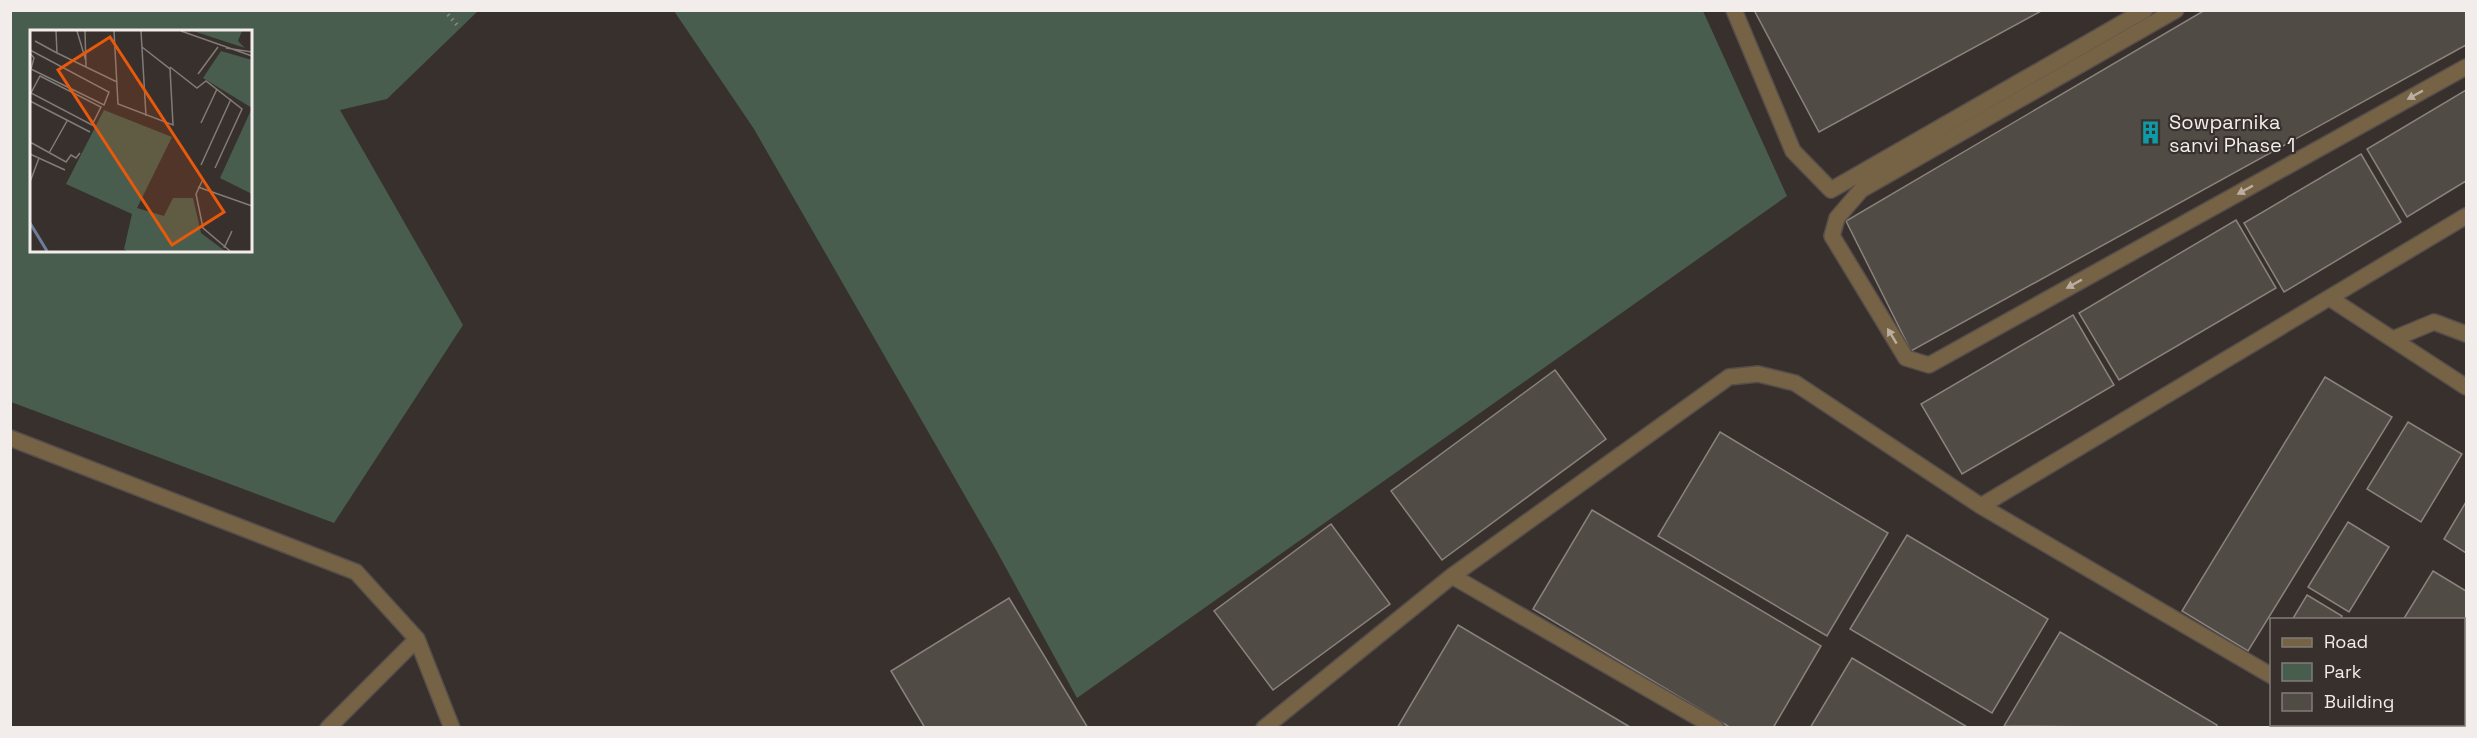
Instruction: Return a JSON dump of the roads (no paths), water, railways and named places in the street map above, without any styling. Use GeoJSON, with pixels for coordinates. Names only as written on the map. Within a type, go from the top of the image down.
{"type":"FeatureCollection","features":[{"type":"Feature","properties":{"kind":"street"},"geometry":{"type":"LineString","coordinates":[[1734,10],[1793,151],[1832,190],[2145,10]]}},
{"type":"Feature","properties":{"kind":"street"},"geometry":{"type":"LineString","coordinates":[[2176,10],[1861,190],[1837,218],[1832,236],[1906,358],[1929,365],[2466,67]]}},
{"type":"Feature","properties":{"kind":"street"},"geometry":{"type":"LineString","coordinates":[[1980,506],[2331,299],[2466,216]]}},
{"type":"Feature","properties":{"kind":"street"},"geometry":{"type":"LineString","coordinates":[[2331,299],[2466,387]]}},
{"type":"Feature","properties":{"kind":"street"},"geometry":{"type":"LineString","coordinates":[[2393,339],[2434,322],[2466,334]]}},
{"type":"Feature","properties":{"kind":"street"},"geometry":{"type":"LineString","coordinates":[[1264,728],[1452,576],[1729,377],[1758,374],[1795,384],[1980,506],[2270,675]]}},
{"type":"Feature","properties":{"kind":"street"},"geometry":{"type":"LineString","coordinates":[[10,438],[356,572],[417,639],[452,728]]}},
{"type":"Feature","properties":{"kind":"street"},"geometry":{"type":"LineString","coordinates":[[1452,576],[1716,728]]}},
{"type":"Feature","properties":{"kind":"street"},"geometry":{"type":"LineString","coordinates":[[328,728],[417,639]]}},
{"type":"Feature","properties":{"kind":"place","name":"Sowparnika sanvi Phase 1"},"geometry":{"type":"Point","coordinates":[2151,133]}}]}
